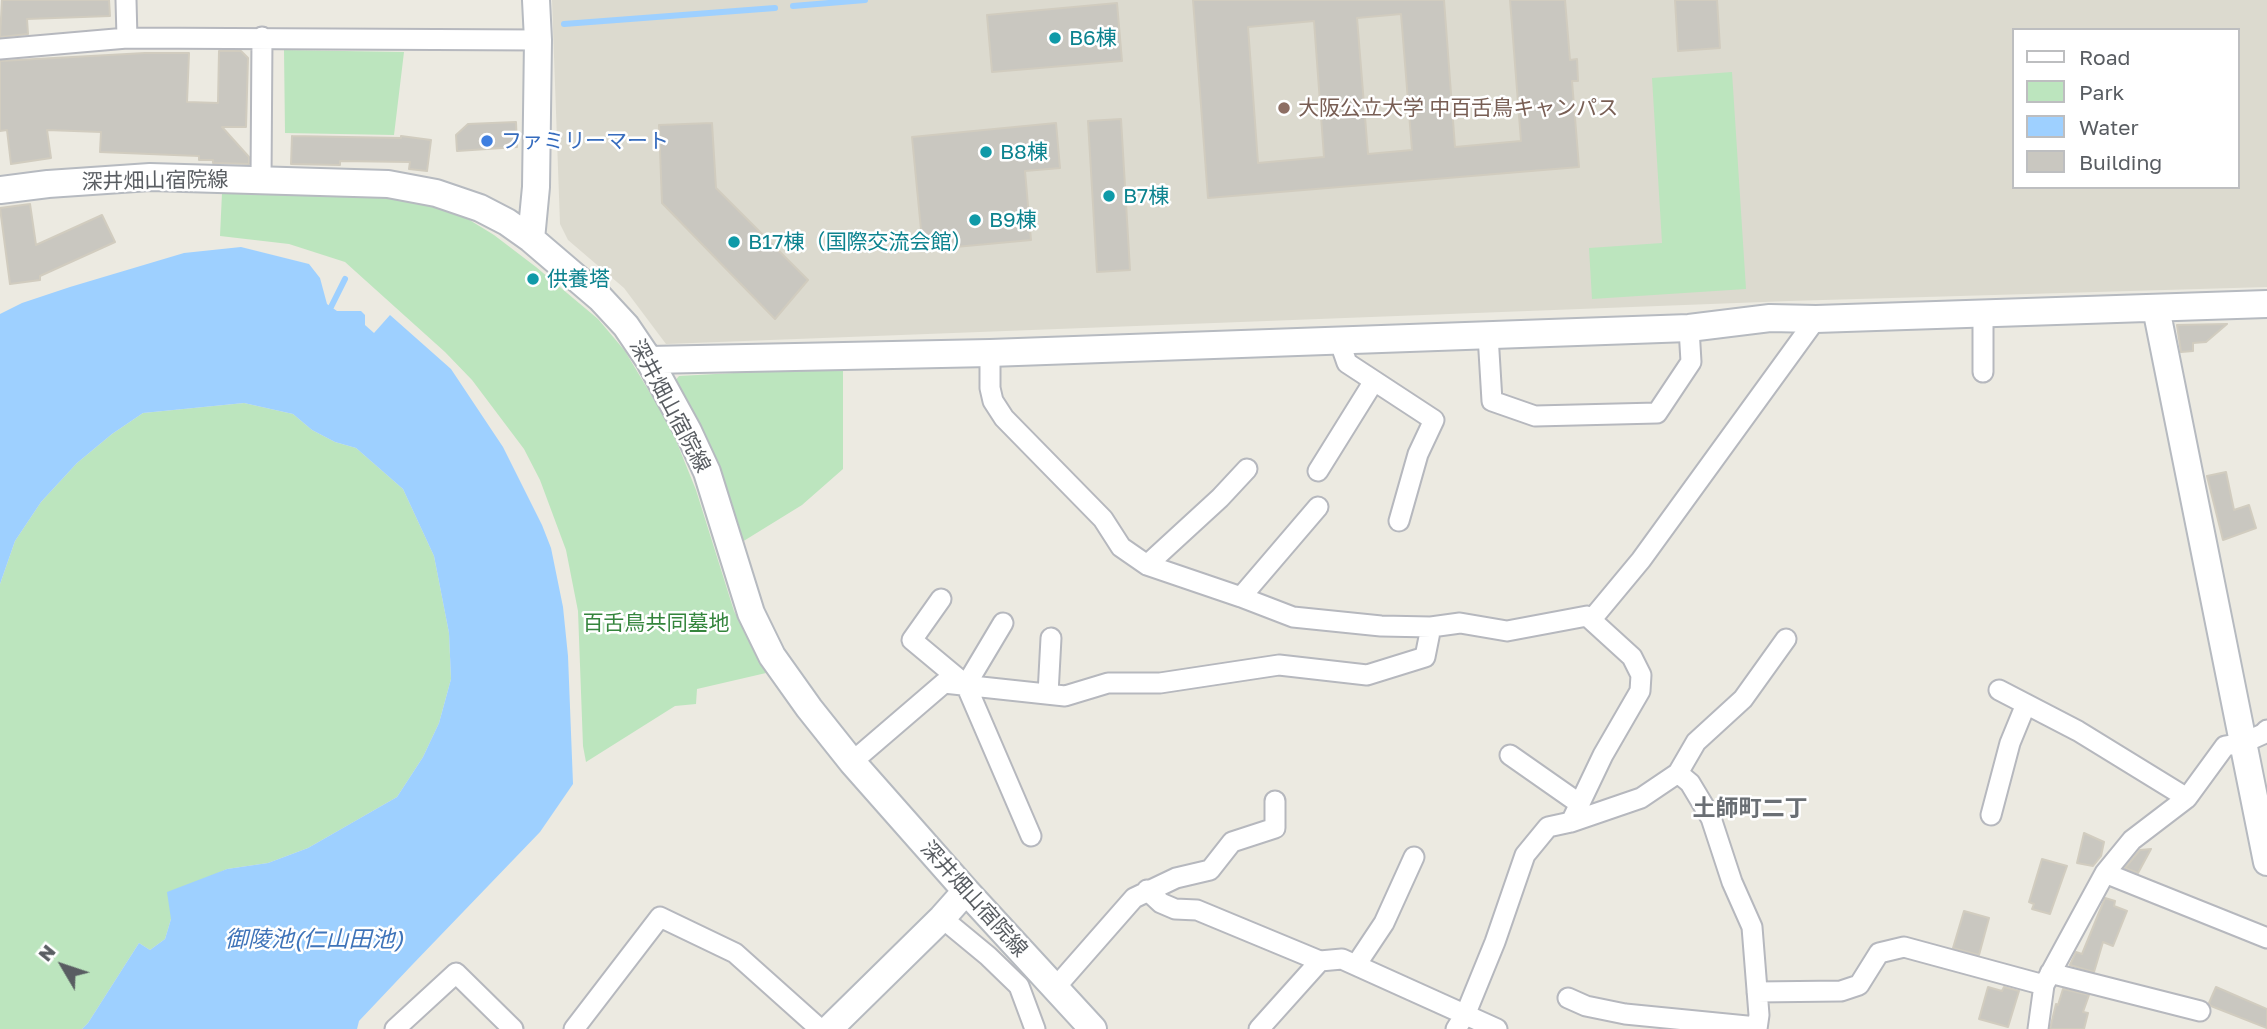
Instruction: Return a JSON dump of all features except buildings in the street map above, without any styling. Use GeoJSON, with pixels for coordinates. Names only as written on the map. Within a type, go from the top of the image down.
{"type":"FeatureCollection","features":[{"type":"Feature","properties":{"kind":"street"},"geometry":{"type":"LineString","coordinates":[[126,0],[127,38]]}},
{"type":"Feature","properties":{"kind":"street"},"geometry":{"type":"LineString","coordinates":[[531,239],[536,187],[536,0]]}},
{"type":"Feature","properties":{"kind":"street"},"geometry":{"type":"LineString","coordinates":[[261,180],[262,37]]}},
{"type":"Feature","properties":{"kind":"street"},"geometry":{"type":"LineString","coordinates":[[0,49],[127,38],[538,40]]}},
{"type":"Feature","properties":{"kind":"street","name":"深井畑山宿院線"},"geometry":{"type":"LineString","coordinates":[[0,190],[150,177],[388,184],[436,193],[480,208],[531,239],[600,298],[626,326],[649,360],[707,472],[751,613],[767,645],[809,708],[852,762],[966,891],[1093,1029]]}},
{"type":"Feature","properties":{"kind":"street"},"geometry":{"type":"LineString","coordinates":[[649,360],[990,353],[1689,328],[1770,318],[1816,319],[2267,304]]}},
{"type":"Feature","properties":{"kind":"street"},"geometry":{"type":"LineString","coordinates":[[2156,308],[2267,862]]}},
{"type":"Feature","properties":{"kind":"street"},"geometry":{"type":"LineString","coordinates":[[1983,314],[1983,372]]}},
{"type":"Feature","properties":{"kind":"street"},"geometry":{"type":"LineString","coordinates":[[1592,619],[1641,560],[1816,319]]}},
{"type":"Feature","properties":{"kind":"street"},"geometry":{"type":"LineString","coordinates":[[1488,335],[1492,401],[1535,416],[1657,413],[1691,362],[1689,328]]}},
{"type":"Feature","properties":{"kind":"street"},"geometry":{"type":"LineString","coordinates":[[1339,340],[1347,363],[1434,420],[1418,454],[1399,521]]}},
{"type":"Feature","properties":{"kind":"street"},"geometry":{"type":"LineString","coordinates":[[990,353],[990,388],[993,401],[1004,418],[1103,519],[1121,547],[1147,565],[1293,617],[1381,626],[1431,627],[1460,623],[1507,631],[1587,616],[1592,619],[1632,656],[1641,675],[1640,691],[1603,755],[1571,822]]}},
{"type":"Feature","properties":{"kind":"street"},"geometry":{"type":"LineString","coordinates":[[1318,471],[1374,380]]}},
{"type":"Feature","properties":{"kind":"street"},"geometry":{"type":"LineString","coordinates":[[1147,565],[1220,498],[1247,469]]}},
{"type":"Feature","properties":{"kind":"street"},"geometry":{"type":"LineString","coordinates":[[1241,597],[1318,507]]}},
{"type":"Feature","properties":{"kind":"street"},"geometry":{"type":"LineString","coordinates":[[942,599],[912,640],[965,685],[1031,836]]}},
{"type":"Feature","properties":{"kind":"street"},"geometry":{"type":"LineString","coordinates":[[965,685],[1003,623]]}},
{"type":"Feature","properties":{"kind":"street"},"geometry":{"type":"LineString","coordinates":[[852,762],[944,683],[1065,696],[1108,683],[1160,683],[1279,665],[1367,675],[1425,657],[1431,627]]}},
{"type":"Feature","properties":{"kind":"street"},"geometry":{"type":"LineString","coordinates":[[1048,694],[1051,638]]}},
{"type":"Feature","properties":{"kind":"street"},"geometry":{"type":"LineString","coordinates":[[1461,1021],[1495,942],[1525,855],[1548,827],[1571,822],[1641,797],[1678,773],[1696,742],[1743,699],[1786,639]]}},
{"type":"Feature","properties":{"kind":"street"},"geometry":{"type":"LineString","coordinates":[[1999,690],[2078,731],[2187,798]]}},
{"type":"Feature","properties":{"kind":"street"},"geometry":{"type":"LineString","coordinates":[[1992,816],[2010,743],[2026,704]]}},
{"type":"Feature","properties":{"kind":"street"},"geometry":{"type":"LineString","coordinates":[[2038,1029],[2047,979],[2105,873],[2132,840],[2187,798],[2225,746],[2243,743],[2267,730]]}},
{"type":"Feature","properties":{"kind":"street"},"geometry":{"type":"LineString","coordinates":[[1510,755],[1580,804]]}},
{"type":"Feature","properties":{"kind":"street"},"geometry":{"type":"LineString","coordinates":[[1568,998],[1586,1006],[1625,1014],[1757,1028],[1752,927],[1732,882],[1711,818],[1690,783],[1678,773]]}},
{"type":"Feature","properties":{"kind":"street"},"geometry":{"type":"LineString","coordinates":[[1055,988],[1134,898],[1176,878],[1210,870],[1232,842],[1275,828],[1275,801]]}},
{"type":"Feature","properties":{"kind":"street"},"geometry":{"type":"LineString","coordinates":[[1356,965],[1384,923],[1415,857]]}},
{"type":"Feature","properties":{"kind":"street"},"geometry":{"type":"LineString","coordinates":[[2105,873],[2267,938]]}},
{"type":"Feature","properties":{"kind":"street"},"geometry":{"type":"LineString","coordinates":[[1147,890],[1161,903],[1175,909],[1196,910],[1320,961],[1342,959],[1461,1021],[1497,1029]]}},
{"type":"Feature","properties":{"kind":"street"},"geometry":{"type":"LineString","coordinates":[[829,1029],[966,891]]}},
{"type":"Feature","properties":{"kind":"street"},"geometry":{"type":"LineString","coordinates":[[574,1029],[660,917],[735,953],[820,1029]]}},
{"type":"Feature","properties":{"kind":"street"},"geometry":{"type":"LineString","coordinates":[[942,918],[988,956],[1018,986],[1035,1029]]}},
{"type":"Feature","properties":{"kind":"street"},"geometry":{"type":"LineString","coordinates":[[1757,992],[1841,991],[1858,985],[1878,953],[1904,947],[2200,1012]]}},
{"type":"Feature","properties":{"kind":"street"},"geometry":{"type":"LineString","coordinates":[[1259,1029],[1320,961]]}},
{"type":"Feature","properties":{"kind":"street"},"geometry":{"type":"LineString","coordinates":[[395,1029],[456,973],[513,1029]]}},
{"type":"Feature","properties":{"kind":"shaded area","name":"大阪公立大学 中百舌鳥キャンパス"},"geometry":{"type":"Polygon","coordinates":[[[552,0],[2267,0],[2267,287],[1789,301],[666,344],[624,288],[568,240],[560,224],[552,0]]]}},
{"type":"Feature","properties":{"kind":"green space"},"geometry":{"type":"Polygon","coordinates":[[[284,50],[404,52],[394,135],[285,133],[284,50]]]}},
{"type":"Feature","properties":{"kind":"green space"},"geometry":{"type":"Polygon","coordinates":[[[1732,72],[1746,289],[1592,299],[1589,248],[1662,243],[1652,78],[1732,72]]]}},
{"type":"Feature","properties":{"kind":"green space","name":"百舌鳥共同墓地"},"geometry":{"type":"Polygon","coordinates":[[[222,193],[375,195],[422,204],[463,216],[494,235],[536,267],[598,319],[625,351],[671,428],[696,490],[734,611],[766,673],[697,689],[696,704],[675,706],[586,762],[583,746],[578,611],[566,550],[540,480],[524,449],[472,380],[445,352],[345,262],[289,244],[220,236],[222,193]]]}},
{"type":"Feature","properties":{"kind":"green space"},"geometry":{"type":"Polygon","coordinates":[[[843,367],[843,469],[802,505],[742,542],[674,382],[679,376],[843,367]]]}},
{"type":"Feature","properties":{"kind":"green space"},"geometry":{"type":"Polygon","coordinates":[[[244,403],[293,414],[312,430],[335,442],[356,448],[403,489],[434,556],[449,633],[451,679],[439,723],[423,757],[397,797],[308,848],[268,863],[227,869],[200,881],[171,919],[165,939],[150,950],[139,943],[82,1029],[0,1029],[0,584],[15,541],[41,502],[77,463],[143,413],[244,403]]]}},
{"type":"Feature","properties":{"kind":"water","name":"御陵池(仁山田池)"},"geometry":{"type":"Polygon","coordinates":[[[241,247],[309,264],[320,278],[327,304],[337,311],[361,311],[365,315],[365,325],[374,333],[390,315],[451,369],[503,447],[551,548],[563,607],[568,656],[573,784],[540,832],[359,1021],[357,1029],[82,1029],[139,943],[150,950],[165,939],[171,919],[167,892],[227,869],[268,863],[308,848],[397,797],[423,757],[439,723],[451,679],[449,633],[434,556],[403,489],[356,448],[335,442],[312,430],[293,414],[244,403],[143,413],[112,434],[77,463],[41,502],[15,541],[0,584],[0,314],[22,303],[70,287],[184,253],[241,247]]]}},
{"type":"Feature","properties":{"kind":"waterway"},"geometry":{"type":"LineString","coordinates":[[793,6],[865,0]]}},
{"type":"Feature","properties":{"kind":"waterway"},"geometry":{"type":"LineString","coordinates":[[564,24],[775,8]]}},
{"type":"Feature","properties":{"kind":"waterway"},"geometry":{"type":"LineString","coordinates":[[331,307],[345,279]]}},
{"type":"Feature","properties":{"kind":"place","name":"B6棟"},"geometry":{"type":"Point","coordinates":[1055,38]}},
{"type":"Feature","properties":{"kind":"place","name":"大阪公立大学 中百舌鳥キャンパス"},"geometry":{"type":"Point","coordinates":[1284,108]}},
{"type":"Feature","properties":{"kind":"place","name":"ファミリーマート"},"geometry":{"type":"Point","coordinates":[487,141]}},
{"type":"Feature","properties":{"kind":"place","name":"B8棟"},"geometry":{"type":"Point","coordinates":[986,152]}},
{"type":"Feature","properties":{"kind":"place","name":"B7棟"},"geometry":{"type":"Point","coordinates":[1109,196]}},
{"type":"Feature","properties":{"kind":"place","name":"B9棟"},"geometry":{"type":"Point","coordinates":[975,220]}},
{"type":"Feature","properties":{"kind":"place","name":"B17棟（国際交流会館）"},"geometry":{"type":"Point","coordinates":[734,242]}},
{"type":"Feature","properties":{"kind":"place","name":"供養塔"},"geometry":{"type":"Point","coordinates":[533,279]}},
{"type":"Feature","properties":{"kind":"district","name":"土師町二丁"},"geometry":{"type":"Point","coordinates":[1750,809]}}]}
